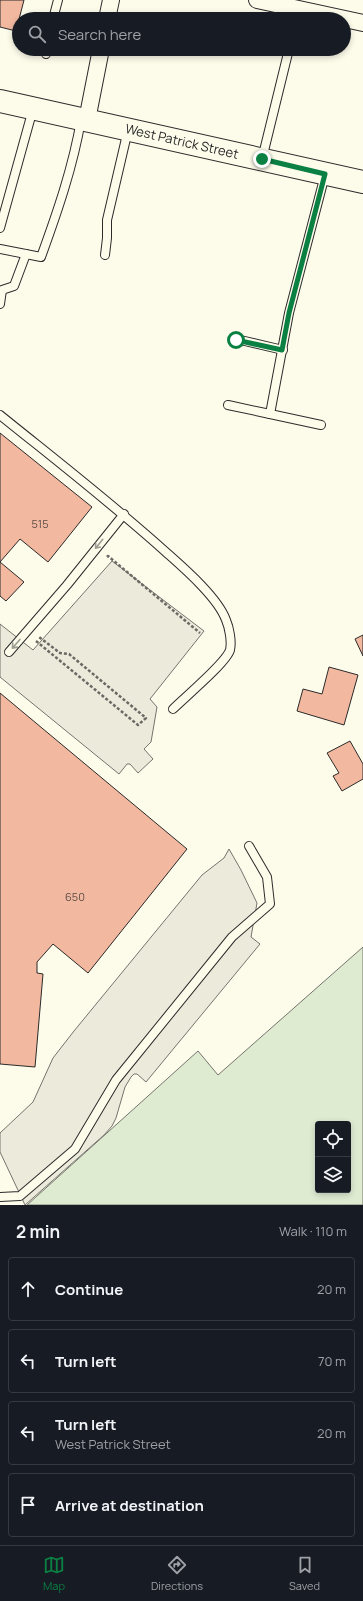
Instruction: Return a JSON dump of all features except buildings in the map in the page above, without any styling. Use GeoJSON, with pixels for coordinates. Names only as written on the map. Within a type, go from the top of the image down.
{"type":"FeatureCollection","features":[{"type":"Feature","properties":{"kind":"main road","name":"West Patrick Street"},"geometry":{"type":"LineString","coordinates":[[0,101],[363,182]]}},
{"type":"Feature","properties":{"kind":"street"},"geometry":{"type":"LineString","coordinates":[[108,12],[111,0]]}},
{"type":"Feature","properties":{"kind":"street"},"geometry":{"type":"LineString","coordinates":[[257,0],[292,12]]}},
{"type":"Feature","properties":{"kind":"street"},"geometry":{"type":"LineString","coordinates":[[351,21],[363,23]]}},
{"type":"Feature","properties":{"kind":"street"},"geometry":{"type":"LineString","coordinates":[[84,119],[99,56]]}},
{"type":"Feature","properties":{"kind":"lane"},"geometry":{"type":"LineString","coordinates":[[55,12],[58,0]]}},
{"type":"Feature","properties":{"kind":"lane"},"geometry":{"type":"LineString","coordinates":[[262,159],[287,56]]}},
{"type":"Feature","properties":{"kind":"lane"},"geometry":{"type":"LineString","coordinates":[[0,228],[33,108]]}},
{"type":"Feature","properties":{"kind":"lane"},"geometry":{"type":"LineString","coordinates":[[0,249],[41,257],[59,209],[84,119]]}},
{"type":"Feature","properties":{"kind":"lane"},"geometry":{"type":"LineString","coordinates":[[105,255],[107,220],[128,129]]}},
{"type":"Feature","properties":{"kind":"lane"},"geometry":{"type":"LineString","coordinates":[[270,414],[289,313],[325,174]]}},
{"type":"Feature","properties":{"kind":"lane"},"geometry":{"type":"LineString","coordinates":[[0,304],[2,290],[14,286],[26,254]]}},
{"type":"Feature","properties":{"kind":"lane"},"geometry":{"type":"LineString","coordinates":[[236,340],[282,350]]}},
{"type":"Feature","properties":{"kind":"lane"},"geometry":{"type":"LineString","coordinates":[[228,405],[321,425]]}},
{"type":"Feature","properties":{"kind":"lane"},"geometry":{"type":"LineString","coordinates":[[0,415],[124,514],[184,569],[215,601],[226,620],[230,636],[230,650],[220,663],[174,709]]}},
{"type":"Feature","properties":{"kind":"lane"},"geometry":{"type":"LineString","coordinates":[[9,652],[124,514]]}},
{"type":"Feature","properties":{"kind":"lane"},"geometry":{"type":"LineString","coordinates":[[0,1197],[20,1196],[76,1148],[116,1080],[232,937],[270,904],[267,877],[248,846]]}},
{"type":"Feature","properties":{"kind":"path"},"geometry":{"type":"LineString","coordinates":[[104,561],[108,556],[200,633]]}},
{"type":"Feature","properties":{"kind":"path"},"geometry":{"type":"LineString","coordinates":[[31,647],[44,631]]}},
{"type":"Feature","properties":{"kind":"path"},"geometry":{"type":"LineString","coordinates":[[36,641],[138,725],[146,718],[69,654],[60,654],[39,637]]}},
{"type":"Feature","properties":{"kind":"green space"},"geometry":{"type":"Polygon","coordinates":[[[363,947],[363,1205],[27,1205],[198,1051],[218,1075],[363,947]]]}},
{"type":"Feature","properties":{"kind":"shaded area"},"geometry":{"type":"Polygon","coordinates":[[[112,561],[204,631],[150,699],[157,707],[151,742],[144,749],[153,759],[138,773],[130,764],[127,764],[119,774],[0,677],[0,624],[33,650],[112,561]]]}},
{"type":"Feature","properties":{"kind":"shaded area"},"geometry":{"type":"Polygon","coordinates":[[[229,849],[257,903],[251,937],[260,944],[146,1082],[137,1074],[134,1074],[131,1077],[125,1087],[116,1118],[112,1126],[104,1135],[25,1205],[0,1152],[0,1133],[33,1102],[53,1058],[74,1031],[202,875],[224,858],[229,849]]]}},
{"type":"Feature","properties":{"kind":"route"},"geometry":{"type":"LineString","coordinates":[[236,340],[282,350],[289,313],[325,174],[262,159]]}}]}
